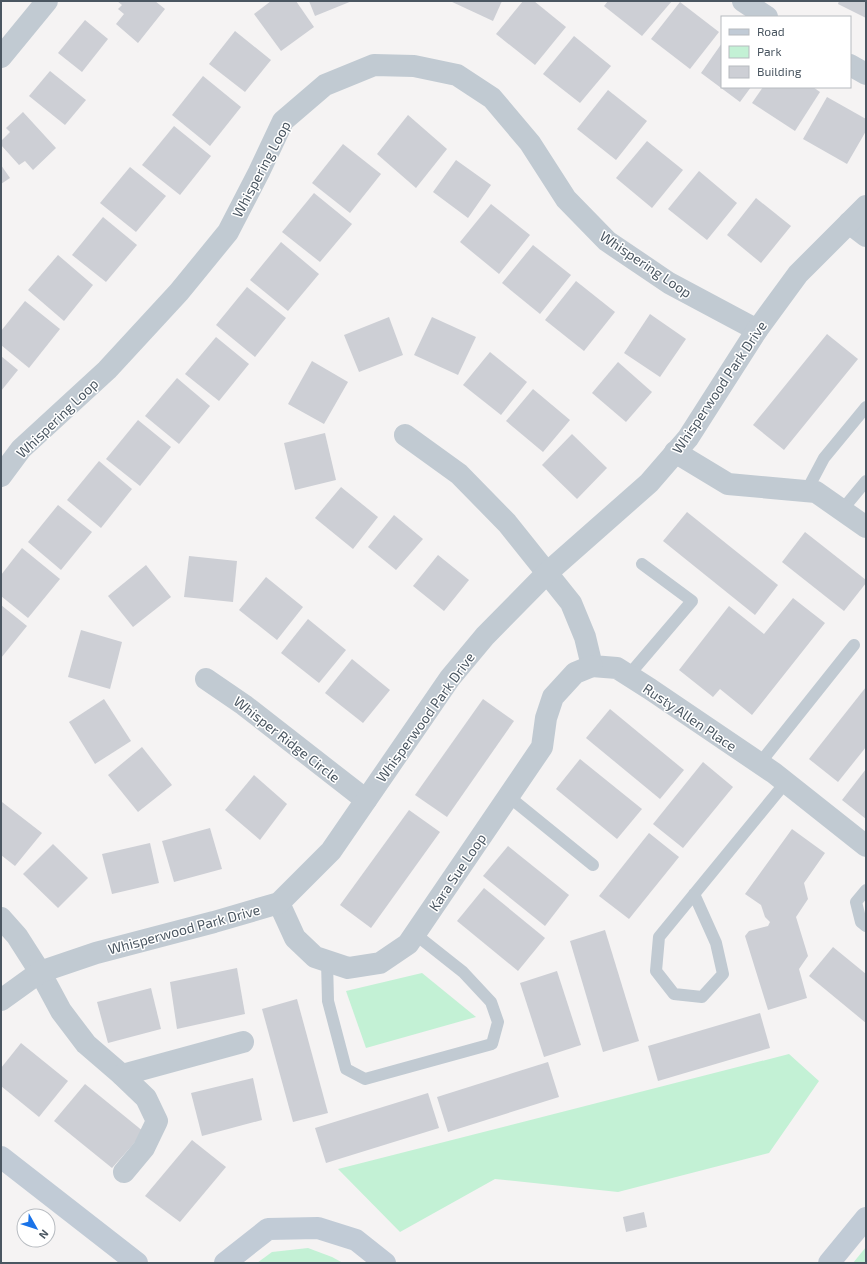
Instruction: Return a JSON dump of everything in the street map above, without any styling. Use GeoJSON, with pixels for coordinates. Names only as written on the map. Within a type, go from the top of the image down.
{"type":"FeatureCollection","features":[{"type":"Feature","properties":{"kind":"street"},"geometry":{"type":"LineString","coordinates":[[1,57],[47,1]]}},
{"type":"Feature","properties":{"kind":"street"},"geometry":{"type":"LineString","coordinates":[[743,1],[766,16]]}},
{"type":"Feature","properties":{"kind":"street","name":"Whispering Loop"},"geometry":{"type":"LineString","coordinates":[[1,476],[21,449],[107,370],[180,292],[228,232],[283,121],[325,85],[374,65],[414,66],[457,75],[492,98],[530,143],[566,199],[607,241],[669,283],[757,330]]}},
{"type":"Feature","properties":{"kind":"street"},"geometry":{"type":"LineString","coordinates":[[851,66],[866,74]]}},
{"type":"Feature","properties":{"kind":"street","name":"Whisperwood Park Drive"},"geometry":{"type":"LineString","coordinates":[[1,1000],[40,972],[96,953],[279,903],[331,851],[450,678],[485,636],[547,573],[649,483],[688,438],[757,330],[798,274],[866,206]]}},
{"type":"Feature","properties":{"kind":"street"},"geometry":{"type":"LineString","coordinates":[[849,223],[866,236]]}},
{"type":"Feature","properties":{"kind":"street"},"geometry":{"type":"LineString","coordinates":[[405,434],[459,474],[506,522],[571,603],[585,637],[592,666]]}},
{"type":"Feature","properties":{"kind":"street"},"geometry":{"type":"LineString","coordinates":[[675,452],[728,484],[816,492],[866,527]]}},
{"type":"Feature","properties":{"kind":"street","name":"Rusty Allen Place"},"geometry":{"type":"LineString","coordinates":[[592,666],[617,668],[760,763],[866,846]]}},
{"type":"Feature","properties":{"kind":"street","name":"Kara Sue Loop"},"geometry":{"type":"LineString","coordinates":[[279,903],[295,938],[315,957],[348,968],[380,963],[408,944],[542,747],[546,718],[553,697],[575,673],[592,666]]}},
{"type":"Feature","properties":{"kind":"street","name":"Whisper Ridge Circle"},"geometry":{"type":"LineString","coordinates":[[206,679],[244,705],[366,800]]}},
{"type":"Feature","properties":{"kind":"street"},"geometry":{"type":"LineString","coordinates":[[1,918],[17,936],[40,972],[61,1011],[86,1044],[146,1098],[157,1120],[144,1148],[124,1172]]}},
{"type":"Feature","properties":{"kind":"street"},"geometry":{"type":"LineString","coordinates":[[122,1075],[243,1042]]}},
{"type":"Feature","properties":{"kind":"street"},"geometry":{"type":"LineString","coordinates":[[1,1157],[136,1263]]}},
{"type":"Feature","properties":{"kind":"street"},"geometry":{"type":"LineString","coordinates":[[829,1263],[866,1218]]}},
{"type":"Feature","properties":{"kind":"street"},"geometry":{"type":"LineString","coordinates":[[225,1263],[268,1229],[318,1228],[356,1240],[385,1263]]}},
{"type":"Feature","properties":{"kind":"lane"},"geometry":{"type":"LineString","coordinates":[[806,492],[824,458],[866,407]]}},
{"type":"Feature","properties":{"kind":"lane"},"geometry":{"type":"LineString","coordinates":[[842,510],[866,481]]}},
{"type":"Feature","properties":{"kind":"lane"},"geometry":{"type":"LineString","coordinates":[[628,676],[692,601],[642,564]]}},
{"type":"Feature","properties":{"kind":"lane"},"geometry":{"type":"LineString","coordinates":[[760,763],[854,645]]}},
{"type":"Feature","properties":{"kind":"lane"},"geometry":{"type":"LineString","coordinates":[[694,894],[716,943],[723,974],[702,997],[674,994],[656,971],[659,937],[694,894],[786,782]]}},
{"type":"Feature","properties":{"kind":"lane"},"geometry":{"type":"LineString","coordinates":[[508,796],[593,865]]}},
{"type":"Feature","properties":{"kind":"lane"},"geometry":{"type":"LineString","coordinates":[[866,890],[856,902],[860,922],[866,926]]}},
{"type":"Feature","properties":{"kind":"lane"},"geometry":{"type":"LineString","coordinates":[[327,961],[328,1001],[346,1069],[365,1078],[492,1044],[498,1022],[491,1002],[463,972],[415,934]]}},
{"type":"Feature","properties":{"kind":"green space"},"geometry":{"type":"Polygon","coordinates":[[[422,973],[476,1017],[366,1048],[346,991],[422,973]]]}},
{"type":"Feature","properties":{"kind":"green space"},"geometry":{"type":"Polygon","coordinates":[[[789,1054],[819,1081],[769,1153],[618,1192],[495,1179],[400,1232],[338,1169],[789,1054]]]}},
{"type":"Feature","properties":{"kind":"green space"},"geometry":{"type":"Polygon","coordinates":[[[866,1247],[866,1263],[853,1263],[866,1247]]]}},
{"type":"Feature","properties":{"kind":"green space"},"geometry":{"type":"Polygon","coordinates":[[[308,1248],[343,1263],[257,1263],[272,1252],[308,1248]]]}},
{"type":"Feature","properties":{"kind":"building"},"geometry":{"type":"Polygon","coordinates":[[[117,1],[155,1],[165,9],[138,43],[116,24],[124,14],[118,9],[122,5],[117,1]]]}},
{"type":"Feature","properties":{"kind":"building"},"geometry":{"type":"Polygon","coordinates":[[[271,1],[296,1],[314,27],[281,51],[254,14],[271,1]]]}},
{"type":"Feature","properties":{"kind":"building"},"geometry":{"type":"Polygon","coordinates":[[[309,1],[352,1],[315,16],[309,1]]]}},
{"type":"Feature","properties":{"kind":"building"},"geometry":{"type":"Polygon","coordinates":[[[450,1],[502,1],[493,21],[450,1]]]}},
{"type":"Feature","properties":{"kind":"building"},"geometry":{"type":"Polygon","coordinates":[[[523,1],[534,1],[566,27],[535,65],[496,34],[523,1]]]}},
{"type":"Feature","properties":{"kind":"building"},"geometry":{"type":"Polygon","coordinates":[[[608,1],[672,1],[642,36],[604,6],[608,1]]]}},
{"type":"Feature","properties":{"kind":"building"},"geometry":{"type":"Polygon","coordinates":[[[839,1],[866,1],[866,18],[838,4],[839,1]]]}},
{"type":"Feature","properties":{"kind":"building"},"geometry":{"type":"Polygon","coordinates":[[[680,2],[719,32],[690,69],[651,39],[680,2]]]}},
{"type":"Feature","properties":{"kind":"building"},"geometry":{"type":"Polygon","coordinates":[[[85,20],[108,39],[82,72],[58,53],[85,20]]]}},
{"type":"Feature","properties":{"kind":"building"},"geometry":{"type":"Polygon","coordinates":[[[235,31],[271,60],[245,92],[209,64],[235,31]]]}},
{"type":"Feature","properties":{"kind":"building"},"geometry":{"type":"Polygon","coordinates":[[[574,36],[611,66],[580,103],[543,74],[574,36]]]}},
{"type":"Feature","properties":{"kind":"building"},"geometry":{"type":"Polygon","coordinates":[[[721,44],[721,88],[701,73],[721,44]]]}},
{"type":"Feature","properties":{"kind":"building"},"geometry":{"type":"Polygon","coordinates":[[[50,71],[86,100],[65,125],[29,96],[50,71]]]}},
{"type":"Feature","properties":{"kind":"building"},"geometry":{"type":"Polygon","coordinates":[[[203,76],[241,107],[210,146],[172,115],[203,76]]]}},
{"type":"Feature","properties":{"kind":"building"},"geometry":{"type":"Polygon","coordinates":[[[721,88],[750,88],[740,102],[721,88]]]}},
{"type":"Feature","properties":{"kind":"building"},"geometry":{"type":"Polygon","coordinates":[[[762,88],[814,88],[820,92],[795,131],[752,103],[762,88]]]}},
{"type":"Feature","properties":{"kind":"building"},"geometry":{"type":"Polygon","coordinates":[[[608,90],[647,121],[616,160],[577,129],[608,90]]]}},
{"type":"Feature","properties":{"kind":"building"},"geometry":{"type":"Polygon","coordinates":[[[827,97],[866,119],[866,131],[847,164],[803,139],[827,97]]]}},
{"type":"Feature","properties":{"kind":"building"},"geometry":{"type":"Polygon","coordinates":[[[23,112],[56,148],[33,170],[25,161],[19,165],[1,145],[1,141],[10,132],[6,128],[23,112]]]}},
{"type":"Feature","properties":{"kind":"building"},"geometry":{"type":"Polygon","coordinates":[[[408,115],[447,149],[416,188],[377,154],[408,115]]]}},
{"type":"Feature","properties":{"kind":"building"},"geometry":{"type":"Polygon","coordinates":[[[174,126],[211,156],[180,195],[142,165],[174,126]]]}},
{"type":"Feature","properties":{"kind":"building"},"geometry":{"type":"Polygon","coordinates":[[[647,141],[683,170],[652,208],[616,178],[647,141]]]}},
{"type":"Feature","properties":{"kind":"building"},"geometry":{"type":"Polygon","coordinates":[[[343,144],[381,174],[350,213],[312,183],[343,144]]]}},
{"type":"Feature","properties":{"kind":"building"},"geometry":{"type":"Polygon","coordinates":[[[456,160],[491,185],[468,218],[433,192],[456,160]]]}},
{"type":"Feature","properties":{"kind":"building"},"geometry":{"type":"Polygon","coordinates":[[[1,165],[10,178],[1,184],[1,165]]]}},
{"type":"Feature","properties":{"kind":"building"},"geometry":{"type":"Polygon","coordinates":[[[130,167],[166,196],[136,232],[100,203],[130,167]]]}},
{"type":"Feature","properties":{"kind":"building"},"geometry":{"type":"Polygon","coordinates":[[[699,171],[737,203],[707,240],[668,209],[699,171]]]}},
{"type":"Feature","properties":{"kind":"building"},"geometry":{"type":"Polygon","coordinates":[[[314,193],[352,224],[320,262],[282,232],[314,193]]]}},
{"type":"Feature","properties":{"kind":"building"},"geometry":{"type":"Polygon","coordinates":[[[756,198],[791,226],[761,263],[727,235],[756,198]]]}},
{"type":"Feature","properties":{"kind":"building"},"geometry":{"type":"Polygon","coordinates":[[[491,204],[530,235],[499,274],[460,242],[491,204]]]}},
{"type":"Feature","properties":{"kind":"building"},"geometry":{"type":"Polygon","coordinates":[[[103,217],[137,245],[106,282],[72,255],[103,217]]]}},
{"type":"Feature","properties":{"kind":"building"},"geometry":{"type":"Polygon","coordinates":[[[281,242],[319,274],[288,311],[250,280],[281,242]]]}},
{"type":"Feature","properties":{"kind":"building"},"geometry":{"type":"Polygon","coordinates":[[[533,245],[571,275],[540,314],[502,283],[533,245]]]}},
{"type":"Feature","properties":{"kind":"building"},"geometry":{"type":"Polygon","coordinates":[[[58,255],[93,285],[64,321],[28,290],[58,255]]]}},
{"type":"Feature","properties":{"kind":"building"},"geometry":{"type":"Polygon","coordinates":[[[576,281],[615,312],[584,351],[545,320],[576,281]]]}},
{"type":"Feature","properties":{"kind":"building"},"geometry":{"type":"Polygon","coordinates":[[[247,287],[286,318],[255,357],[216,325],[247,287]]]}},
{"type":"Feature","properties":{"kind":"building"},"geometry":{"type":"Polygon","coordinates":[[[25,301],[60,329],[29,368],[1,345],[1,331],[25,301]]]}},
{"type":"Feature","properties":{"kind":"building"},"geometry":{"type":"Polygon","coordinates":[[[650,314],[686,339],[660,377],[624,353],[650,314]]]}},
{"type":"Feature","properties":{"kind":"building"},"geometry":{"type":"Polygon","coordinates":[[[389,317],[403,355],[359,372],[344,335],[389,317]]]}},
{"type":"Feature","properties":{"kind":"building"},"geometry":{"type":"Polygon","coordinates":[[[432,317],[476,337],[458,375],[414,355],[432,317]]]}},
{"type":"Feature","properties":{"kind":"building"},"geometry":{"type":"Polygon","coordinates":[[[827,334],[858,359],[784,450],[753,425],[827,334]]]}},
{"type":"Feature","properties":{"kind":"building"},"geometry":{"type":"Polygon","coordinates":[[[216,337],[249,364],[219,401],[185,374],[216,337]]]}},
{"type":"Feature","properties":{"kind":"building"},"geometry":{"type":"Polygon","coordinates":[[[490,352],[527,382],[501,415],[463,385],[490,352]]]}},
{"type":"Feature","properties":{"kind":"building"},"geometry":{"type":"Polygon","coordinates":[[[1,356],[18,370],[1,391],[1,356]]]}},
{"type":"Feature","properties":{"kind":"building"},"geometry":{"type":"Polygon","coordinates":[[[312,361],[348,382],[324,424],[288,404],[312,361]]]}},
{"type":"Feature","properties":{"kind":"building"},"geometry":{"type":"Polygon","coordinates":[[[618,362],[652,392],[626,422],[592,393],[618,362]]]}},
{"type":"Feature","properties":{"kind":"building"},"geometry":{"type":"Polygon","coordinates":[[[177,378],[210,406],[179,444],[145,416],[177,378]]]}},
{"type":"Feature","properties":{"kind":"building"},"geometry":{"type":"Polygon","coordinates":[[[533,389],[570,420],[543,452],[506,421],[533,389]]]}},
{"type":"Feature","properties":{"kind":"building"},"geometry":{"type":"Polygon","coordinates":[[[138,420],[171,447],[140,486],[106,459],[138,420]]]}},
{"type":"Feature","properties":{"kind":"building"},"geometry":{"type":"Polygon","coordinates":[[[325,433],[336,480],[295,490],[284,443],[325,433]]]}},
{"type":"Feature","properties":{"kind":"building"},"geometry":{"type":"Polygon","coordinates":[[[572,434],[607,468],[577,499],[542,465],[572,434]]]}},
{"type":"Feature","properties":{"kind":"building"},"geometry":{"type":"Polygon","coordinates":[[[99,461],[132,489],[101,528],[67,500],[99,461]]]}},
{"type":"Feature","properties":{"kind":"building"},"geometry":{"type":"Polygon","coordinates":[[[341,487],[378,517],[353,549],[315,518],[341,487]]]}},
{"type":"Feature","properties":{"kind":"building"},"geometry":{"type":"Polygon","coordinates":[[[58,505],[92,532],[61,570],[28,542],[58,505]]]}},
{"type":"Feature","properties":{"kind":"building"},"geometry":{"type":"Polygon","coordinates":[[[687,512],[778,585],[755,615],[663,541],[687,512]]]}},
{"type":"Feature","properties":{"kind":"building"},"geometry":{"type":"Polygon","coordinates":[[[394,515],[423,539],[396,570],[368,547],[394,515]]]}},
{"type":"Feature","properties":{"kind":"building"},"geometry":{"type":"Polygon","coordinates":[[[805,532],[866,580],[866,583],[844,611],[782,562],[805,532]]]}},
{"type":"Feature","properties":{"kind":"building"},"geometry":{"type":"Polygon","coordinates":[[[22,548],[60,579],[28,618],[1,596],[1,575],[22,548]]]}},
{"type":"Feature","properties":{"kind":"building"},"geometry":{"type":"Polygon","coordinates":[[[438,555],[469,580],[444,611],[413,586],[438,555]]]}},
{"type":"Feature","properties":{"kind":"building"},"geometry":{"type":"Polygon","coordinates":[[[189,556],[237,561],[233,602],[184,597],[189,556]]]}},
{"type":"Feature","properties":{"kind":"building"},"geometry":{"type":"Polygon","coordinates":[[[146,565],[171,597],[133,627],[108,596],[146,565]]]}},
{"type":"Feature","properties":{"kind":"building"},"geometry":{"type":"Polygon","coordinates":[[[266,577],[303,607],[277,640],[239,610],[266,577]]]}},
{"type":"Feature","properties":{"kind":"building"},"geometry":{"type":"Polygon","coordinates":[[[793,598],[825,623],[752,715],[720,689],[713,697],[679,670],[729,606],[764,634],[793,598]]]}},
{"type":"Feature","properties":{"kind":"building"},"geometry":{"type":"Polygon","coordinates":[[[1,605],[27,626],[1,658],[1,605]]]}},
{"type":"Feature","properties":{"kind":"building"},"geometry":{"type":"Polygon","coordinates":[[[308,619],[346,650],[319,683],[281,653],[308,619]]]}},
{"type":"Feature","properties":{"kind":"building"},"geometry":{"type":"Polygon","coordinates":[[[81,630],[122,642],[110,689],[68,677],[81,630]]]}},
{"type":"Feature","properties":{"kind":"building"},"geometry":{"type":"Polygon","coordinates":[[[352,659],[390,690],[363,723],[325,693],[352,659]]]}},
{"type":"Feature","properties":{"kind":"building"},"geometry":{"type":"Polygon","coordinates":[[[866,687],[866,747],[838,782],[809,759],[866,687]]]}},
{"type":"Feature","properties":{"kind":"building"},"geometry":{"type":"Polygon","coordinates":[[[104,699],[131,741],[95,764],[69,722],[104,699]]]}},
{"type":"Feature","properties":{"kind":"building"},"geometry":{"type":"Polygon","coordinates":[[[483,699],[514,721],[447,817],[415,795],[483,699]]]}},
{"type":"Feature","properties":{"kind":"building"},"geometry":{"type":"Polygon","coordinates":[[[610,709],[684,770],[660,799],[586,738],[610,709]]]}},
{"type":"Feature","properties":{"kind":"building"},"geometry":{"type":"Polygon","coordinates":[[[142,747],[172,785],[138,812],[108,775],[142,747]]]}},
{"type":"Feature","properties":{"kind":"building"},"geometry":{"type":"Polygon","coordinates":[[[580,759],[642,809],[617,839],[556,789],[580,759]]]}},
{"type":"Feature","properties":{"kind":"building"},"geometry":{"type":"Polygon","coordinates":[[[703,762],[733,787],[683,848],[653,824],[703,762]]]}},
{"type":"Feature","properties":{"kind":"building"},"geometry":{"type":"Polygon","coordinates":[[[866,769],[866,819],[842,800],[866,769]]]}},
{"type":"Feature","properties":{"kind":"building"},"geometry":{"type":"Polygon","coordinates":[[[254,775],[287,804],[260,840],[225,810],[254,775]]]}},
{"type":"Feature","properties":{"kind":"building"},"geometry":{"type":"Polygon","coordinates":[[[2,802],[42,833],[15,866],[1,855],[2,802]]]}},
{"type":"Feature","properties":{"kind":"building"},"geometry":{"type":"Polygon","coordinates":[[[409,810],[440,832],[371,928],[340,905],[409,810]]]}},
{"type":"Feature","properties":{"kind":"building"},"geometry":{"type":"Polygon","coordinates":[[[210,828],[222,869],[174,882],[162,841],[210,828]]]}},
{"type":"Feature","properties":{"kind":"building"},"geometry":{"type":"Polygon","coordinates":[[[792,829],[825,853],[804,883],[808,899],[796,917],[808,956],[799,969],[807,998],[768,1010],[745,936],[749,931],[768,926],[770,922],[765,917],[761,905],[745,894],[792,829]]]}},
{"type":"Feature","properties":{"kind":"building"},"geometry":{"type":"Polygon","coordinates":[[[649,833],[679,857],[629,919],[599,896],[649,833]]]}},
{"type":"Feature","properties":{"kind":"building"},"geometry":{"type":"Polygon","coordinates":[[[150,843],[159,883],[112,894],[102,854],[150,843]]]}},
{"type":"Feature","properties":{"kind":"building"},"geometry":{"type":"Polygon","coordinates":[[[53,844],[88,878],[58,908],[23,874],[53,844]]]}},
{"type":"Feature","properties":{"kind":"building"},"geometry":{"type":"Polygon","coordinates":[[[508,846],[569,895],[545,926],[483,876],[508,846]]]}},
{"type":"Feature","properties":{"kind":"building"},"geometry":{"type":"Polygon","coordinates":[[[484,888],[545,938],[518,971],[457,921],[484,888]]]}},
{"type":"Feature","properties":{"kind":"building"},"geometry":{"type":"Polygon","coordinates":[[[605,930],[639,1041],[603,1052],[570,941],[605,930]]]}},
{"type":"Feature","properties":{"kind":"building"},"geometry":{"type":"Polygon","coordinates":[[[833,947],[866,974],[866,1023],[809,976],[833,947]]]}},
{"type":"Feature","properties":{"kind":"building"},"geometry":{"type":"Polygon","coordinates":[[[237,968],[245,1014],[177,1029],[170,982],[237,968]]]}},
{"type":"Feature","properties":{"kind":"building"},"geometry":{"type":"Polygon","coordinates":[[[557,971],[581,1045],[544,1057],[520,983],[557,971]]]}},
{"type":"Feature","properties":{"kind":"building"},"geometry":{"type":"Polygon","coordinates":[[[151,988],[161,1029],[108,1043],[97,1002],[151,988]]]}},
{"type":"Feature","properties":{"kind":"building"},"geometry":{"type":"Polygon","coordinates":[[[297,999],[328,1113],[293,1122],[262,1009],[297,999]]]}},
{"type":"Feature","properties":{"kind":"building"},"geometry":{"type":"Polygon","coordinates":[[[760,1013],[770,1048],[658,1081],[648,1046],[760,1013]]]}},
{"type":"Feature","properties":{"kind":"building"},"geometry":{"type":"Polygon","coordinates":[[[21,1043],[68,1081],[39,1117],[1,1086],[1,1068],[21,1043]]]}},
{"type":"Feature","properties":{"kind":"building"},"geometry":{"type":"Polygon","coordinates":[[[548,1062],[559,1097],[448,1132],[437,1097],[548,1062]]]}},
{"type":"Feature","properties":{"kind":"building"},"geometry":{"type":"Polygon","coordinates":[[[253,1078],[262,1120],[202,1136],[191,1093],[253,1078]]]}},
{"type":"Feature","properties":{"kind":"building"},"geometry":{"type":"Polygon","coordinates":[[[85,1084],[144,1132],[112,1168],[54,1121],[85,1084]]]}},
{"type":"Feature","properties":{"kind":"building"},"geometry":{"type":"Polygon","coordinates":[[[428,1093],[439,1128],[326,1163],[315,1128],[428,1093]]]}},
{"type":"Feature","properties":{"kind":"building"},"geometry":{"type":"Polygon","coordinates":[[[192,1140],[226,1167],[180,1222],[145,1196],[192,1140]]]}},
{"type":"Feature","properties":{"kind":"building"},"geometry":{"type":"Polygon","coordinates":[[[644,1212],[647,1227],[626,1232],[623,1217],[644,1212]]]}}]}
